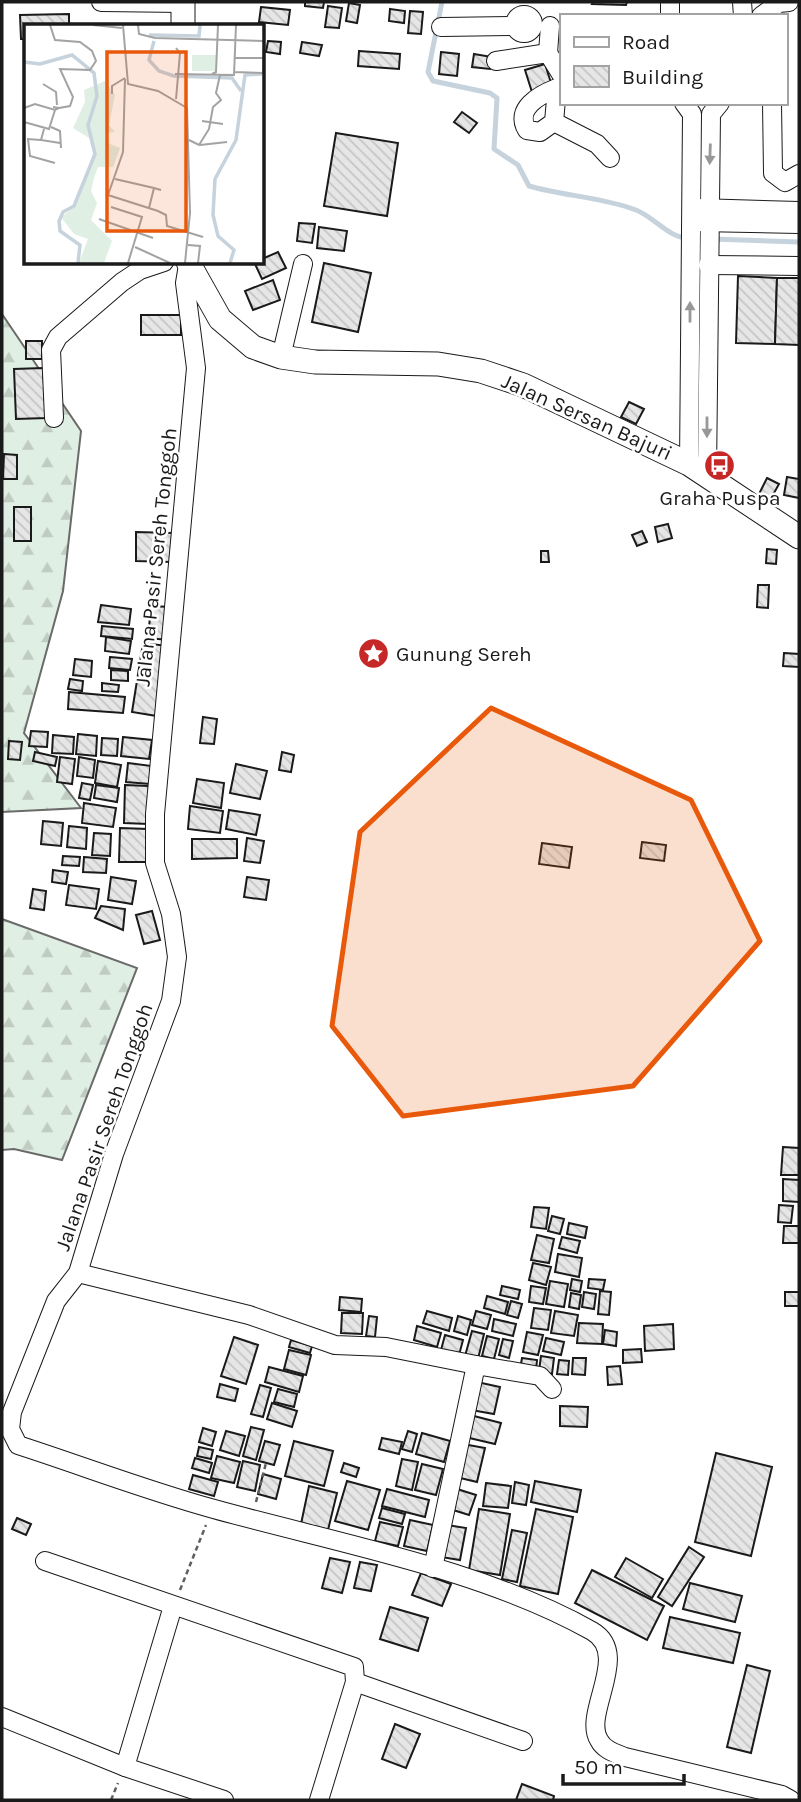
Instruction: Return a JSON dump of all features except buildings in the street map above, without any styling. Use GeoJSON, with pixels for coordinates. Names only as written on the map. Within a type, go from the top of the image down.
{"type":"FeatureCollection","features":[{"type":"Feature","properties":{"kind":"main road"},"geometry":{"type":"LineString","coordinates":[[183,2],[183,24]]}},
{"type":"Feature","properties":{"kind":"main road","name":"Jalan Sersan Bajuri"},"geometry":{"type":"LineString","coordinates":[[188,264],[220,318],[253,347],[281,357],[315,362],[438,364],[481,371],[523,385],[698,469],[799,537]]}},
{"type":"Feature","properties":{"kind":"street"},"geometry":{"type":"LineString","coordinates":[[101,2],[183,2]]}},
{"type":"Feature","properties":{"kind":"street"},"geometry":{"type":"LineString","coordinates":[[441,27],[535,19],[560,81],[554,122],[538,133],[526,130],[522,122],[529,104],[560,81]]}},
{"type":"Feature","properties":{"kind":"street"},"geometry":{"type":"LineString","coordinates":[[496,61],[548,53]]}},
{"type":"Feature","properties":{"kind":"street"},"geometry":{"type":"LineString","coordinates":[[772,105],[774,173],[785,182],[799,174]]}},
{"type":"Feature","properties":{"kind":"street"},"geometry":{"type":"LineString","coordinates":[[698,469],[699,215],[716,109],[688,108],[699,215],[708,265],[698,469]]}},
{"type":"Feature","properties":{"kind":"street"},"geometry":{"type":"LineString","coordinates":[[554,122],[597,144],[610,158]]}},
{"type":"Feature","properties":{"kind":"street"},"geometry":{"type":"LineString","coordinates":[[699,215],[799,211]]}},
{"type":"Feature","properties":{"kind":"street"},"geometry":{"type":"LineString","coordinates":[[699,215],[799,224]]}},
{"type":"Feature","properties":{"kind":"street"},"geometry":{"type":"LineString","coordinates":[[54,418],[51,350],[58,337],[122,282],[140,270],[157,264]]}},
{"type":"Feature","properties":{"kind":"street","name":"Jalana Pasir Sereh Tonggoh"},"geometry":{"type":"LineString","coordinates":[[188,264],[185,283],[195,381],[155,814],[155,863],[171,914],[177,957],[171,1001],[114,1154],[78,1273],[56,1301],[32,1355],[9,1420],[13,1438],[18,1445],[211,1508],[433,1568],[520,1598],[595,1632],[604,1645],[607,1667],[595,1730],[598,1739],[611,1751],[754,1794],[791,1800]]}},
{"type":"Feature","properties":{"kind":"street"},"geometry":{"type":"LineString","coordinates":[[281,357],[303,264]]}},
{"type":"Feature","properties":{"kind":"street"},"geometry":{"type":"LineString","coordinates":[[708,265],[799,266]]}},
{"type":"Feature","properties":{"kind":"street"},"geometry":{"type":"LineString","coordinates":[[78,1273],[248,1315],[335,1345],[386,1347],[540,1376],[552,1390]]}},
{"type":"Feature","properties":{"kind":"street"},"geometry":{"type":"LineString","coordinates":[[433,1568],[476,1365]]}},
{"type":"Feature","properties":{"kind":"street"},"geometry":{"type":"LineString","coordinates":[[45,1560],[354,1667],[355,1682],[319,1800]]}},
{"type":"Feature","properties":{"kind":"street"},"geometry":{"type":"LineString","coordinates":[[125,1767],[173,1606]]}},
{"type":"Feature","properties":{"kind":"street"},"geometry":{"type":"LineString","coordinates":[[355,1682],[523,1741]]}},
{"type":"Feature","properties":{"kind":"street"},"geometry":{"type":"LineString","coordinates":[[2,1717],[125,1767],[224,1800]]}},
{"type":"Feature","properties":{"kind":"path"},"geometry":{"type":"LineString","coordinates":[[251,1519],[266,1463]]}},
{"type":"Feature","properties":{"kind":"path"},"geometry":{"type":"LineString","coordinates":[[173,1606],[211,1508]]}},
{"type":"Feature","properties":{"kind":"highlighted area"},"geometry":{"type":"Polygon","coordinates":[[[491,708],[691,800],[760,941],[633,1086],[403,1116],[332,1026],[360,832],[491,708]]]}},
{"type":"Feature","properties":{"kind":"green space"},"geometry":{"type":"Polygon","coordinates":[[[2,314],[81,431],[63,591],[24,733],[81,808],[2,812],[2,314]]]}},
{"type":"Feature","properties":{"kind":"green space"},"geometry":{"type":"Polygon","coordinates":[[[2,919],[137,968],[62,1160],[14,1149],[2,1150],[2,919]]]}},
{"type":"Feature","properties":{"kind":"waterway"},"geometry":{"type":"LineString","coordinates":[[442,2],[428,72],[433,81],[490,93],[497,98],[494,149],[518,165],[529,186],[636,210],[674,235],[688,238]]}},
{"type":"Feature","properties":{"kind":"waterway"},"geometry":{"type":"LineString","coordinates":[[712,239],[799,242]]}},
{"type":"Feature","properties":{"kind":"place","name":"Graha Puspa"},"geometry":{"type":"Point","coordinates":[720,466]}},
{"type":"Feature","properties":{"kind":"place","name":"Gunung Sereh"},"geometry":{"type":"Point","coordinates":[373,654]}}]}
